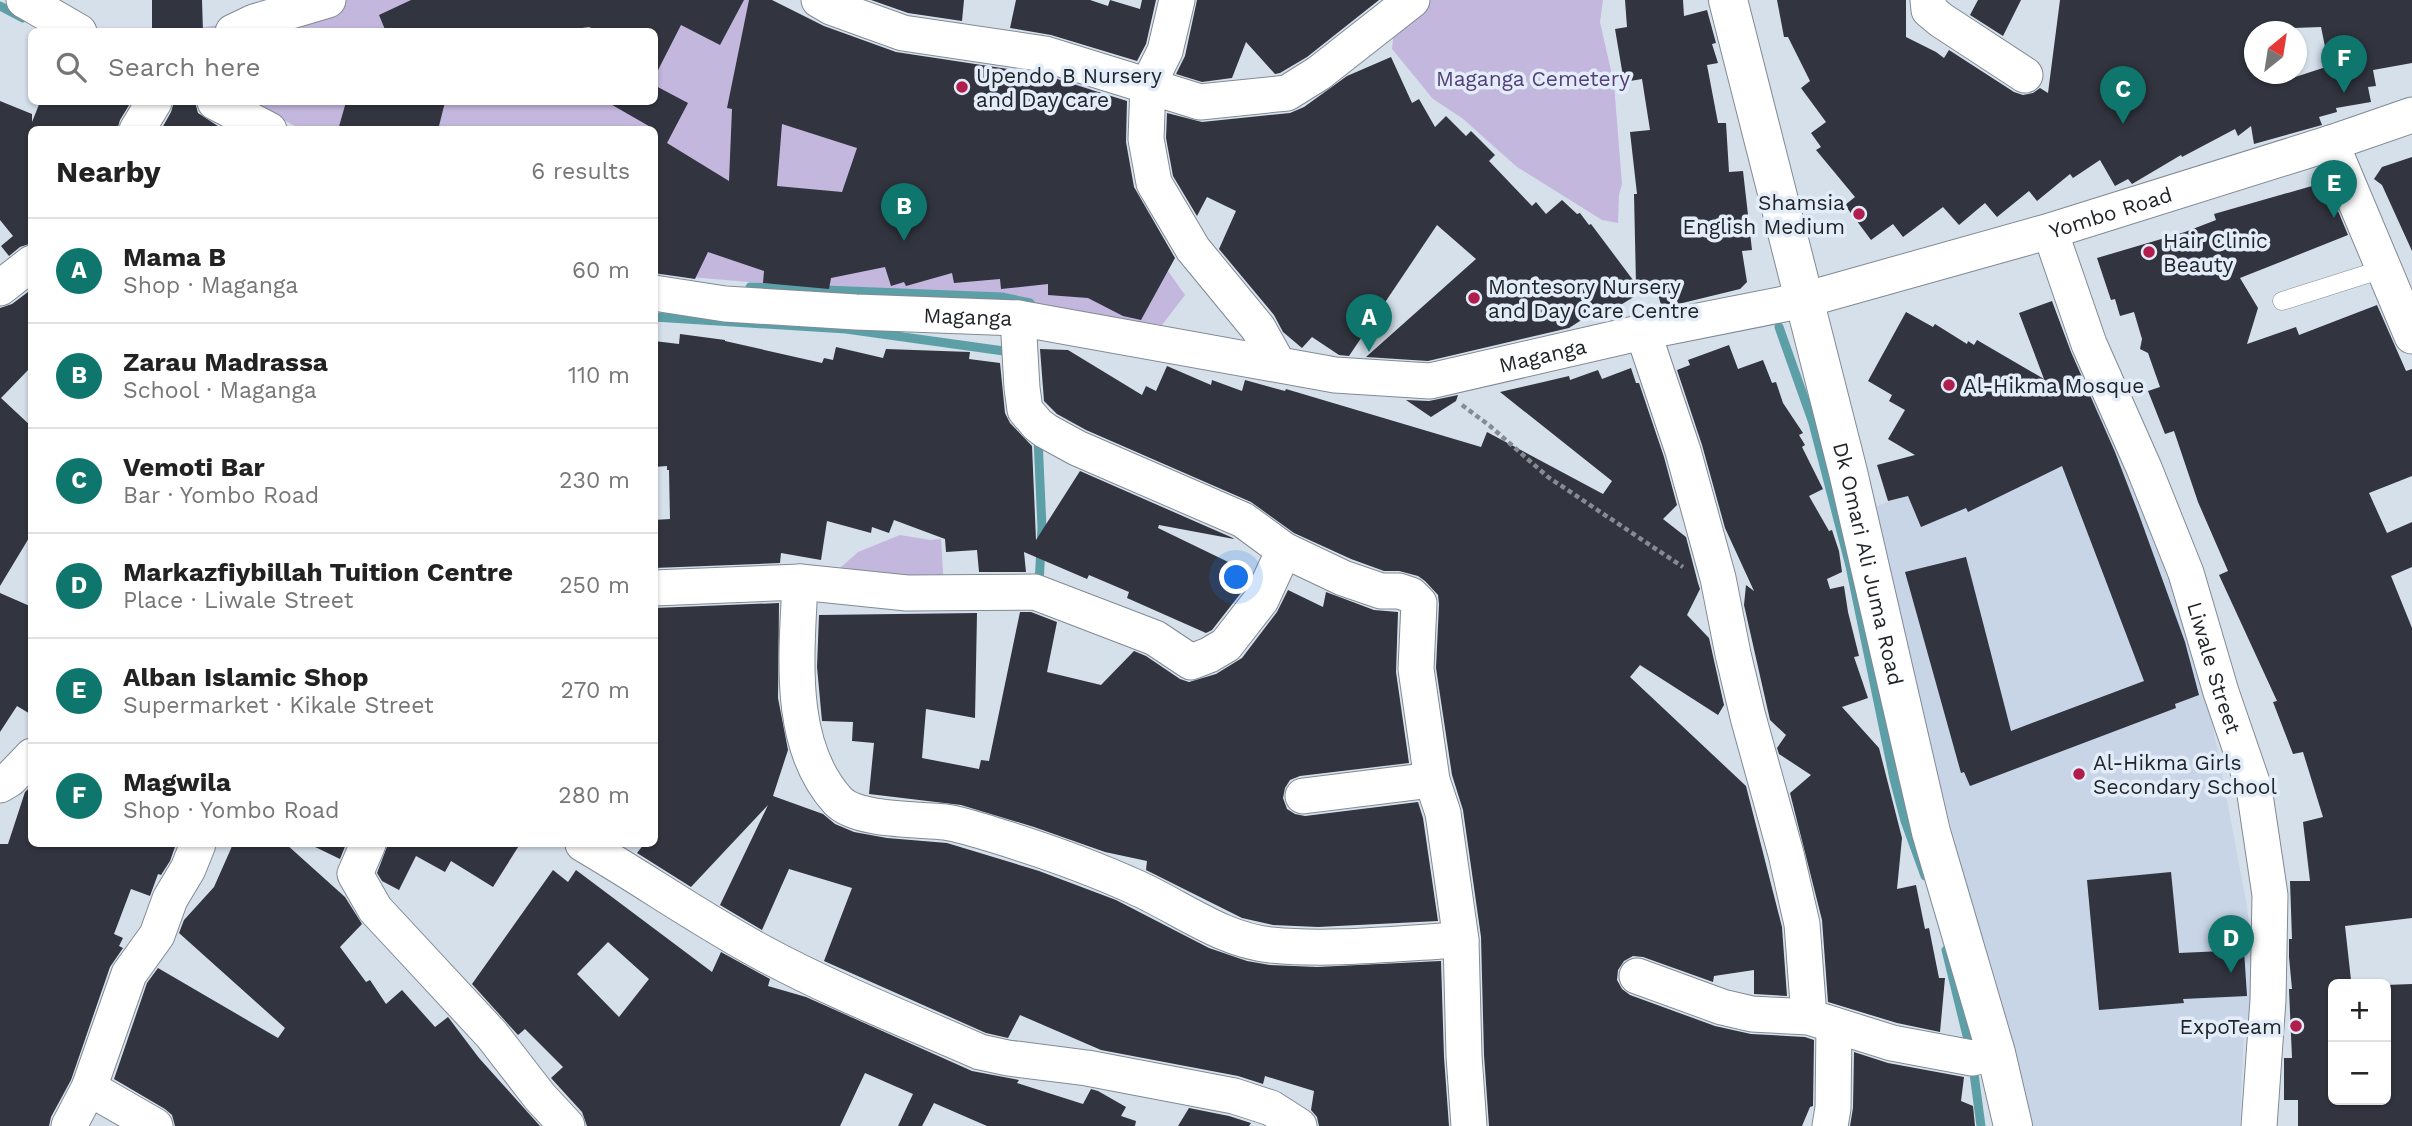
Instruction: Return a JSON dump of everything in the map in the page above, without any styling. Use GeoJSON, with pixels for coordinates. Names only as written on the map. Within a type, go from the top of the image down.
{"type":"FeatureCollection","features":[{"type":"Feature","properties":{"kind":"street"},"geometry":{"type":"LineString","coordinates":[[24,0],[72,28]]}},
{"type":"Feature","properties":{"kind":"street"},"geometry":{"type":"LineString","coordinates":[[241,28],[328,0]]}},
{"type":"Feature","properties":{"kind":"street"},"geometry":{"type":"LineString","coordinates":[[819,0],[902,33],[1045,54],[1200,102],[1287,93],[1320,73],[1412,0]]}},
{"type":"Feature","properties":{"kind":"street"},"geometry":{"type":"LineString","coordinates":[[1177,0],[1165,51],[1148,85],[1146,139],[1154,183],[1193,249],[1258,328],[1278,364]]}},
{"type":"Feature","properties":{"kind":"street","name":"Dk Omari Ali Juma Road"},"geometry":{"type":"LineString","coordinates":[[1728,0],[1848,472],[1931,832],[1996,1053],[2013,1126]]}},
{"type":"Feature","properties":{"kind":"street"},"geometry":{"type":"LineString","coordinates":[[1928,0],[1929,10],[1941,20],[2025,75]]}},
{"type":"Feature","properties":{"kind":"street"},"geometry":{"type":"LineString","coordinates":[[139,126],[152,105]]}},
{"type":"Feature","properties":{"kind":"street"},"geometry":{"type":"LineString","coordinates":[[221,105],[261,126]]}},
{"type":"Feature","properties":{"kind":"street","name":"Yombo Road"},"geometry":{"type":"LineString","coordinates":[[1804,300],[2050,232],[2412,115]]}},
{"type":"Feature","properties":{"kind":"street"},"geometry":{"type":"LineString","coordinates":[[2331,143],[2412,336]]}},
{"type":"Feature","properties":{"kind":"street","name":"Liwale Street"},"geometry":{"type":"LineString","coordinates":[[2050,232],[2090,344],[2186,573],[2221,692],[2254,788],[2270,895],[2268,1000],[2259,1126]]}},
{"type":"Feature","properties":{"kind":"street"},"geometry":{"type":"LineString","coordinates":[[0,288],[28,266]]}},
{"type":"Feature","properties":{"kind":"street","name":"Maganga"},"geometry":{"type":"LineString","coordinates":[[658,294],[725,304],[1018,318],[1335,374],[1430,382],[1643,332],[1804,300]]}},
{"type":"Feature","properties":{"kind":"street"},"geometry":{"type":"LineString","coordinates":[[1018,318],[1021,388],[1025,410],[1038,425],[1077,448],[1243,520],[1284,550],[1343,578],[1381,591],[1399,591],[1412,595],[1419,603],[1420,634],[1416,669],[1432,780],[1443,813],[1461,940],[1469,1126]]}},
{"type":"Feature","properties":{"kind":"street"},"geometry":{"type":"LineString","coordinates":[[1643,332],[1683,451],[1718,578],[1748,717],[1797,900],[1822,1021],[1833,1108],[1830,1126]]}},
{"type":"Feature","properties":{"kind":"street"},"geometry":{"type":"LineString","coordinates":[[658,588],[800,582],[907,593],[1035,592],[1155,638],[1191,662],[1226,645],[1261,600],[1284,550]]}},
{"type":"Feature","properties":{"kind":"street"},"geometry":{"type":"LineString","coordinates":[[800,582],[796,680],[802,724],[825,785],[841,804],[870,815],[947,822],[1051,854],[1137,888],[1214,929],[1241,939],[1271,945],[1357,946],[1461,940]]}},
{"type":"Feature","properties":{"kind":"street"},"geometry":{"type":"LineString","coordinates":[[0,785],[10,779],[28,759]]}},
{"type":"Feature","properties":{"kind":"street"},"geometry":{"type":"LineString","coordinates":[[1303,796],[1432,780]]}},
{"type":"Feature","properties":{"kind":"street"},"geometry":{"type":"LineString","coordinates":[[69,1126],[89,1088],[129,974],[157,935],[170,899],[188,869],[197,847]]}},
{"type":"Feature","properties":{"kind":"street"},"geometry":{"type":"LineString","coordinates":[[367,847],[355,874],[375,909],[492,1035],[540,1097],[567,1126]]}},
{"type":"Feature","properties":{"kind":"street"},"geometry":{"type":"LineString","coordinates":[[588,847],[706,922],[764,954],[814,979],[980,1052],[1087,1068],[1234,1096],[1271,1108],[1299,1126]]}},
{"type":"Feature","properties":{"kind":"street"},"geometry":{"type":"LineString","coordinates":[[1637,976],[1752,1014],[1822,1021],[1892,1043],[1972,1058],[1996,1053]]}},
{"type":"Feature","properties":{"kind":"street"},"geometry":{"type":"LineString","coordinates":[[89,1088],[155,1126]]}},
{"type":"Feature","properties":{"kind":"lane"},"geometry":{"type":"LineString","coordinates":[[2282,301],[2383,269]]}},
{"type":"Feature","properties":{"kind":"path"},"geometry":{"type":"LineString","coordinates":[[1430,382],[1490,426],[1548,477],[1696,575],[1718,578]]}},
{"type":"Feature","properties":{"kind":"shaded area","name":"Al-Hikma Girls Secondary School"},"geometry":{"type":"Polygon","coordinates":[[[2086,365],[2197,642],[2247,906],[2258,1026],[2244,1027],[2240,1126],[2018,1126],[2002,1018],[1867,510],[1953,476],[2063,371],[2086,365]]]}},
{"type":"Feature","properties":{"kind":"green space"},"geometry":{"type":"Polygon","coordinates":[[[318,0],[751,0],[911,58],[1051,76],[1091,89],[1156,254],[1185,295],[1162,325],[988,302],[658,274],[658,126],[295,126],[254,105],[658,105],[658,28],[198,28],[233,23],[318,0]]]}},
{"type":"Feature","properties":{"kind":"green space","name":"Maganga Cemetery"},"geometry":{"type":"Polygon","coordinates":[[[1419,0],[1603,0],[1600,22],[1614,84],[1622,184],[1618,223],[1602,220],[1517,167],[1462,118],[1433,99],[1392,49],[1394,30],[1419,0]]]}},
{"type":"Feature","properties":{"kind":"green space"},"geometry":{"type":"Polygon","coordinates":[[[900,535],[941,539],[944,587],[831,581],[840,568],[858,552],[900,535]]]}},
{"type":"Feature","properties":{"kind":"building"},"geometry":{"type":"Polygon","coordinates":[[[152,0],[202,0],[203,28],[152,28],[152,0]]]}},
{"type":"Feature","properties":{"kind":"building"},"geometry":{"type":"Polygon","coordinates":[[[411,0],[744,0],[720,45],[681,25],[658,70],[658,28],[384,28],[379,15],[411,0]]]}},
{"type":"Feature","properties":{"kind":"building"},"geometry":{"type":"Polygon","coordinates":[[[749,0],[772,0],[824,26],[896,52],[1041,74],[1127,101],[1126,142],[1134,187],[1175,258],[1141,320],[1123,316],[1088,298],[1048,295],[1048,284],[1001,289],[1000,279],[954,283],[952,273],[906,286],[904,282],[891,286],[885,267],[831,278],[829,289],[763,283],[764,271],[708,252],[695,279],[658,274],[658,126],[649,126],[612,105],[658,105],[658,87],[688,103],[667,143],[729,181],[732,109],[727,108],[749,0]],[[782,124],[777,186],[842,192],[857,148],[782,124]]]}},
{"type":"Feature","properties":{"kind":"building"},"geometry":{"type":"Polygon","coordinates":[[[871,0],[964,0],[962,21],[908,13],[871,0]]]}},
{"type":"Feature","properties":{"kind":"building"},"geometry":{"type":"Polygon","coordinates":[[[1016,0],[1090,0],[1108,6],[1110,0],[1140,9],[1142,0],[1156,0],[1146,44],[1137,61],[1051,35],[1010,28],[1016,0]]]}},
{"type":"Feature","properties":{"kind":"building"},"geometry":{"type":"Polygon","coordinates":[[[1197,0],[1379,0],[1307,57],[1280,73],[1275,74],[1246,42],[1232,78],[1202,82],[1176,74],[1185,56],[1197,0]]]}},
{"type":"Feature","properties":{"kind":"building"},"geometry":{"type":"Polygon","coordinates":[[[1625,0],[1683,0],[1684,16],[1707,10],[1716,43],[1712,44],[1718,63],[1707,65],[1718,123],[1726,123],[1729,172],[1743,171],[1752,250],[1742,251],[1747,282],[1740,289],[1662,308],[1655,284],[1609,312],[1605,305],[1569,328],[1428,361],[1366,357],[1476,259],[1437,225],[1349,356],[1339,355],[1312,337],[1302,348],[1283,332],[1274,315],[1219,249],[1236,211],[1207,197],[1197,216],[1173,176],[1166,138],[1167,113],[1202,122],[1290,113],[1304,107],[1347,76],[1391,57],[1412,103],[1419,99],[1435,127],[1446,116],[1466,136],[1471,131],[1495,155],[1489,161],[1532,206],[1536,202],[1546,214],[1562,200],[1577,214],[1580,213],[1636,284],[1634,194],[1637,194],[1630,132],[1650,130],[1642,79],[1624,82],[1615,29],[1627,27],[1625,0]]]}},
{"type":"Feature","properties":{"kind":"building"},"geometry":{"type":"Polygon","coordinates":[[[1777,0],[1906,0],[1906,37],[1944,58],[1949,50],[2014,92],[2023,95],[2040,88],[2048,93],[2060,0],[2412,0],[2412,63],[2373,70],[2376,86],[2368,87],[2371,102],[2336,108],[2337,112],[2319,117],[2322,125],[2254,144],[2251,126],[2238,136],[2235,129],[2182,157],[2181,155],[2132,184],[2128,179],[2115,186],[2100,160],[2073,178],[2070,174],[2037,201],[2029,191],[1997,217],[1985,203],[1959,225],[1943,207],[1903,237],[1893,224],[1871,240],[1845,205],[1855,197],[1816,150],[1821,147],[1811,133],[1826,122],[1801,88],[1810,81],[1788,37],[1784,37],[1777,0]]]}},
{"type":"Feature","properties":{"kind":"building"},"geometry":{"type":"Polygon","coordinates":[[[1978,0],[2021,0],[2003,36],[1970,15],[1978,0]]]}},
{"type":"Feature","properties":{"kind":"building"},"geometry":{"type":"Polygon","coordinates":[[[0,101],[32,114],[32,122],[39,105],[129,105],[118,126],[28,126],[28,244],[9,256],[1,246],[13,236],[0,220],[0,101]]]}},
{"type":"Feature","properties":{"kind":"building"},"geometry":{"type":"Polygon","coordinates":[[[173,105],[196,105],[198,113],[218,126],[163,126],[173,105]]]}},
{"type":"Feature","properties":{"kind":"building"},"geometry":{"type":"Polygon","coordinates":[[[345,105],[444,105],[439,126],[339,126],[345,105]]]}},
{"type":"Feature","properties":{"kind":"building"},"geometry":{"type":"Polygon","coordinates":[[[2412,157],[2412,251],[2382,185],[2374,179],[2382,167],[2412,157]]]}},
{"type":"Feature","properties":{"kind":"building"},"geometry":{"type":"Polygon","coordinates":[[[2312,186],[2331,194],[2348,235],[2240,278],[2258,308],[2247,344],[2296,327],[2299,335],[2377,305],[2406,371],[2412,369],[2412,476],[2369,493],[2387,533],[2412,522],[2412,567],[2391,576],[2412,628],[2412,918],[2345,926],[2351,979],[2328,979],[2328,1105],[2391,1105],[2391,985],[2412,984],[2412,1126],[2298,1126],[2298,1100],[2284,1100],[2284,1058],[2292,1058],[2289,989],[2292,989],[2289,957],[2289,939],[2292,939],[2290,881],[2310,881],[2303,822],[2323,817],[2303,752],[2293,754],[2273,702],[2277,701],[2219,575],[2228,571],[2198,502],[2174,431],[2165,434],[2148,391],[2160,387],[2148,353],[2140,349],[2142,339],[2134,312],[2120,316],[2115,299],[2111,300],[2097,258],[2185,232],[2216,220],[2214,214],[2312,186]]]}},
{"type":"Feature","properties":{"kind":"building"},"geometry":{"type":"Polygon","coordinates":[[[28,292],[28,370],[1,398],[28,423],[28,540],[0,586],[0,308],[12,304],[28,292]]]}},
{"type":"Feature","properties":{"kind":"building"},"geometry":{"type":"Polygon","coordinates":[[[2052,301],[2138,512],[2185,642],[2199,695],[2175,704],[2176,708],[1970,786],[1964,772],[1961,773],[1905,572],[1966,557],[2011,731],[2144,681],[2062,466],[1968,512],[1966,508],[1921,527],[1908,496],[1888,501],[1877,465],[1915,455],[1888,439],[1905,410],[1889,401],[1892,395],[1868,381],[1906,312],[1933,327],[1935,324],[1967,344],[1968,341],[1974,345],[1977,340],[2044,379],[2019,313],[2052,301]]]}},
{"type":"Feature","properties":{"kind":"building"},"geometry":{"type":"Polygon","coordinates":[[[680,334],[725,340],[822,363],[824,358],[833,360],[836,347],[883,358],[886,349],[970,352],[969,359],[1000,363],[1005,413],[1010,423],[1032,446],[1036,540],[1080,471],[1233,538],[1159,525],[1158,528],[1251,573],[1244,589],[1212,630],[1206,633],[1127,598],[1129,592],[1089,575],[1087,579],[1024,552],[1026,572],[979,572],[977,550],[946,552],[945,539],[894,520],[889,533],[872,527],[871,533],[827,521],[821,560],[781,553],[780,563],[658,568],[658,520],[670,519],[669,470],[667,466],[658,467],[658,341],[679,344],[680,334]]]}},
{"type":"Feature","properties":{"kind":"building"},"geometry":{"type":"Polygon","coordinates":[[[1729,345],[1738,369],[1763,360],[1772,383],[1776,382],[1783,403],[1803,433],[1799,435],[1805,445],[1802,447],[1823,489],[1809,496],[1829,531],[1832,530],[1839,551],[1842,572],[1827,579],[1830,589],[1844,586],[1859,656],[1854,657],[1868,698],[1842,707],[1879,748],[1902,838],[1897,889],[1916,885],[1925,929],[1929,928],[1939,978],[1945,978],[1940,1032],[1897,1023],[1828,1002],[1822,920],[1790,793],[1811,775],[1779,754],[1777,748],[1786,735],[1770,720],[1744,605],[1746,585],[1754,591],[1725,528],[1702,445],[1677,370],[1690,365],[1688,360],[1729,345]]]}},
{"type":"Feature","properties":{"kind":"building"},"geometry":{"type":"Polygon","coordinates":[[[1040,349],[1068,350],[1142,395],[1146,386],[1156,391],[1167,366],[1211,385],[1212,380],[1242,391],[1245,380],[1285,391],[1286,389],[1481,447],[1487,432],[1603,494],[1612,481],[1500,392],[1569,376],[1570,380],[1598,370],[1602,379],[1631,368],[1636,383],[1639,383],[1664,457],[1677,505],[1663,519],[1686,537],[1700,589],[1687,615],[1709,638],[1724,705],[1718,715],[1640,665],[1630,677],[1746,786],[1782,927],[1787,996],[1754,994],[1754,970],[1714,976],[1713,982],[1643,957],[1633,956],[1624,961],[1618,970],[1617,980],[1622,989],[1630,995],[1715,1026],[1751,1034],[1805,1037],[1814,1040],[1813,1106],[1810,1107],[1802,1126],[1489,1126],[1481,937],[1463,810],[1452,775],[1436,668],[1438,595],[1418,576],[1399,571],[1384,571],[1351,559],[1294,533],[1251,502],[1086,430],[1057,414],[1044,401],[1040,349]]]}},
{"type":"Feature","properties":{"kind":"building"},"geometry":{"type":"Polygon","coordinates":[[[1458,395],[1456,401],[1431,417],[1406,400],[1429,401],[1458,395]]]}},
{"type":"Feature","properties":{"kind":"building"},"geometry":{"type":"Polygon","coordinates":[[[1288,590],[1323,607],[1326,592],[1374,610],[1398,612],[1396,672],[1409,763],[1300,776],[1290,780],[1285,788],[1283,798],[1287,809],[1305,816],[1418,802],[1423,818],[1438,921],[1318,927],[1273,925],[1242,918],[1146,870],[1147,861],[1105,852],[961,805],[869,794],[874,743],[852,741],[853,722],[822,721],[817,667],[819,615],[977,613],[975,718],[926,709],[922,758],[979,769],[981,760],[989,761],[1020,612],[1031,612],[1057,622],[1047,672],[1101,685],[1134,651],[1189,682],[1216,674],[1242,658],[1277,612],[1288,590]]]}},
{"type":"Feature","properties":{"kind":"building"},"geometry":{"type":"Polygon","coordinates":[[[0,593],[28,605],[28,713],[17,706],[0,732],[0,593]]]}},
{"type":"Feature","properties":{"kind":"building"},"geometry":{"type":"Polygon","coordinates":[[[779,603],[778,698],[788,750],[773,796],[823,814],[835,824],[854,832],[887,838],[947,843],[1039,871],[1116,900],[1209,948],[1247,961],[1317,967],[1441,961],[1449,1126],[1319,1126],[1317,1117],[1311,1110],[1314,1091],[1265,1076],[1263,1084],[1238,1076],[1101,1050],[1020,1015],[1008,1038],[986,1033],[824,961],[852,888],[789,869],[762,930],[720,905],[768,805],[691,887],[637,853],[642,847],[658,847],[658,608],[779,603]]]}},
{"type":"Feature","properties":{"kind":"building"},"geometry":{"type":"Polygon","coordinates":[[[28,789],[28,847],[175,847],[170,861],[161,875],[158,874],[150,896],[131,889],[114,934],[123,938],[119,946],[123,948],[110,967],[71,1080],[49,1126],[0,1126],[0,844],[8,844],[28,789]]]}},
{"type":"Feature","properties":{"kind":"building"},"geometry":{"type":"Polygon","coordinates":[[[232,847],[289,847],[345,897],[362,924],[340,947],[366,982],[370,980],[386,1004],[402,990],[435,1027],[448,1017],[479,1058],[540,1126],[175,1126],[172,1115],[165,1109],[114,1079],[147,983],[158,968],[278,1038],[285,1028],[179,933],[184,920],[214,887],[232,847]]]}},
{"type":"Feature","properties":{"kind":"building"},"geometry":{"type":"Polygon","coordinates":[[[315,847],[345,847],[340,859],[315,847]]]}},
{"type":"Feature","properties":{"kind":"building"},"geometry":{"type":"Polygon","coordinates":[[[387,847],[518,847],[493,887],[451,861],[445,872],[416,856],[399,890],[382,881],[377,873],[387,847]]]}},
{"type":"Feature","properties":{"kind":"building"},"geometry":{"type":"Polygon","coordinates":[[[553,870],[568,882],[576,870],[712,972],[721,952],[770,979],[768,986],[806,997],[972,1071],[1019,1080],[1017,1083],[1083,1104],[1091,1089],[1098,1091],[1126,1107],[1121,1116],[1136,1121],[1135,1126],[987,1126],[934,1103],[922,1126],[898,1126],[913,1094],[865,1073],[840,1126],[587,1126],[582,1112],[551,1078],[563,1067],[525,1029],[518,1035],[472,984],[553,870]],[[608,942],[577,974],[619,1017],[649,979],[608,942]]]}},
{"type":"Feature","properties":{"kind":"building"},"geometry":{"type":"Polygon","coordinates":[[[2171,872],[2179,953],[2244,950],[2247,996],[2183,999],[2184,1003],[2099,1010],[2087,880],[2171,872]]]}},
{"type":"Feature","properties":{"kind":"building"},"geometry":{"type":"Polygon","coordinates":[[[1854,1052],[1888,1063],[1964,1077],[1961,1101],[1973,1106],[1975,1126],[1850,1126],[1854,1052]]]}},
{"type":"Feature","properties":{"kind":"building"},"geometry":{"type":"Polygon","coordinates":[[[1189,1108],[1251,1123],[1249,1126],[1178,1126],[1189,1108]]]}},
{"type":"Feature","properties":{"kind":"waterway"},"geometry":{"type":"LineString","coordinates":[[0,6],[23,18]]}},
{"type":"Feature","properties":{"kind":"waterway"},"geometry":{"type":"LineString","coordinates":[[750,287],[1002,297],[1030,303]]}},
{"type":"Feature","properties":{"kind":"waterway"},"geometry":{"type":"LineString","coordinates":[[658,317],[846,329],[1011,352]]}},
{"type":"Feature","properties":{"kind":"waterway"},"geometry":{"type":"LineString","coordinates":[[1779,327],[1813,423],[1850,566],[1894,779],[1905,821],[1925,876]]}},
{"type":"Feature","properties":{"kind":"waterway"},"geometry":{"type":"LineString","coordinates":[[1038,438],[1042,528],[1039,584]]}},
{"type":"Feature","properties":{"kind":"waterway"},"geometry":{"type":"LineString","coordinates":[[1946,950],[1970,1048]]}},
{"type":"Feature","properties":{"kind":"waterway"},"geometry":{"type":"LineString","coordinates":[[1973,1066],[1981,1126]]}},
{"type":"Feature","properties":{"kind":"place","name":"Upendo B Nursery and Day care"},"geometry":{"type":"Point","coordinates":[962,87]}},
{"type":"Feature","properties":{"kind":"place","name":"Magwila"},"geometry":{"type":"Point","coordinates":[2344,93]}},
{"type":"Feature","properties":{"kind":"place","name":"Vemoti Bar"},"geometry":{"type":"Point","coordinates":[2123,124]}},
{"type":"Feature","properties":{"kind":"place","name":"Shamsia English Medium"},"geometry":{"type":"Point","coordinates":[1859,214]}},
{"type":"Feature","properties":{"kind":"place","name":"Alban Islamic Shop"},"geometry":{"type":"Point","coordinates":[2334,218]}},
{"type":"Feature","properties":{"kind":"place","name":"Zarau Madrassa"},"geometry":{"type":"Point","coordinates":[904,241]}},
{"type":"Feature","properties":{"kind":"place","name":"Hair Clinic Beauty"},"geometry":{"type":"Point","coordinates":[2149,252]}},
{"type":"Feature","properties":{"kind":"place","name":"Montesory Nursery and Day Care Centre"},"geometry":{"type":"Point","coordinates":[1474,298]}},
{"type":"Feature","properties":{"kind":"place","name":"Mama B"},"geometry":{"type":"Point","coordinates":[1369,352]}},
{"type":"Feature","properties":{"kind":"place","name":"Al-Hikma Mosque"},"geometry":{"type":"Point","coordinates":[1949,385]}},
{"type":"Feature","properties":{"kind":"place","name":"Al-Hikma Girls Secondary School"},"geometry":{"type":"Point","coordinates":[2079,774]}},
{"type":"Feature","properties":{"kind":"place","name":"Markazfiybillah Tuition Centre"},"geometry":{"type":"Point","coordinates":[2231,973]}},
{"type":"Feature","properties":{"kind":"place","name":"ExpoTeam"},"geometry":{"type":"Point","coordinates":[2296,1026]}}]}
